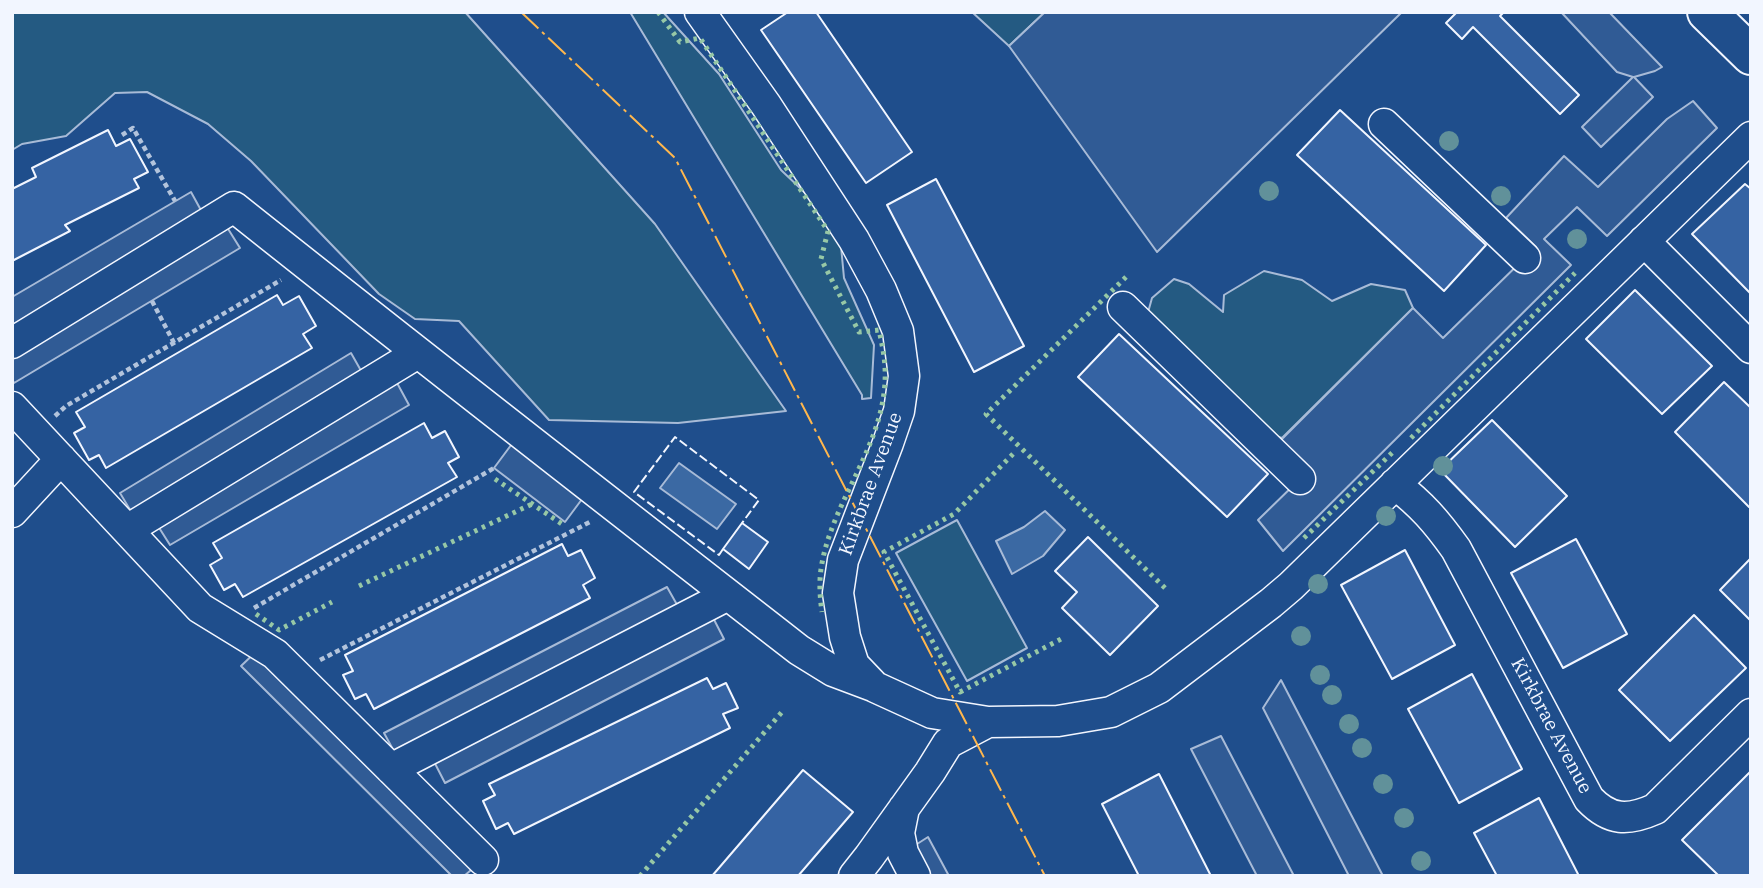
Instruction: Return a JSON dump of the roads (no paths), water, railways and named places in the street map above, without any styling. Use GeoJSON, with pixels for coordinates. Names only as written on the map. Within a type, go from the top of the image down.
{"type":"FeatureCollection","features":[{"type":"Feature","properties":{"kind":"main road"},"geometry":{"type":"LineString","coordinates":[[1707,12],[1751,55]]}},
{"type":"Feature","properties":{"kind":"street","name":"Kirkbrae Avenue"},"geometry":{"type":"LineString","coordinates":[[700,12],[766,105],[854,240],[881,290],[898,331],[904,376],[899,411],[843,560],[838,593],[845,637],[854,665],[875,687],[932,713],[988,722],[1058,721],[1111,712],[1159,688],[1271,603],[1751,137]]}},
{"type":"Feature","properties":{"kind":"street"},"geometry":{"type":"LineString","coordinates":[[1384,124],[1525,258]]}},
{"type":"Feature","properties":{"kind":"street"},"geometry":{"type":"LineString","coordinates":[[12,343],[234,207],[799,650],[833,671],[875,687]]}},
{"type":"Feature","properties":{"kind":"street"},"geometry":{"type":"LineString","coordinates":[[1644,241],[1751,348]]}},
{"type":"Feature","properties":{"kind":"street"},"geometry":{"type":"LineString","coordinates":[[1123,307],[1300,479]]}},
{"type":"Feature","properties":{"kind":"street"},"geometry":{"type":"LineString","coordinates":[[127,530],[418,353]]}},
{"type":"Feature","properties":{"kind":"street"},"geometry":{"type":"LineString","coordinates":[[12,407],[200,608],[275,654],[483,860]]}},
{"type":"Feature","properties":{"kind":"street"},"geometry":{"type":"LineString","coordinates":[[12,512],[61,459]]}},
{"type":"Feature","properties":{"kind":"street","name":"Kirkbrae Avenue"},"geometry":{"type":"LineString","coordinates":[[1395,484],[1419,503],[1456,549],[1589,799],[1599,810],[1617,818],[1639,816],[1655,809],[1751,714]]}},
{"type":"Feature","properties":{"kind":"street"},"geometry":{"type":"LineString","coordinates":[[391,769],[728,595]]}},
{"type":"Feature","properties":{"kind":"street"},"geometry":{"type":"LineString","coordinates":[[853,876],[930,772],[948,743],[988,722]]}},
{"type":"Feature","properties":{"kind":"street"},"geometry":{"type":"LineString","coordinates":[[904,808],[899,833],[903,853],[915,876]]}}]}
